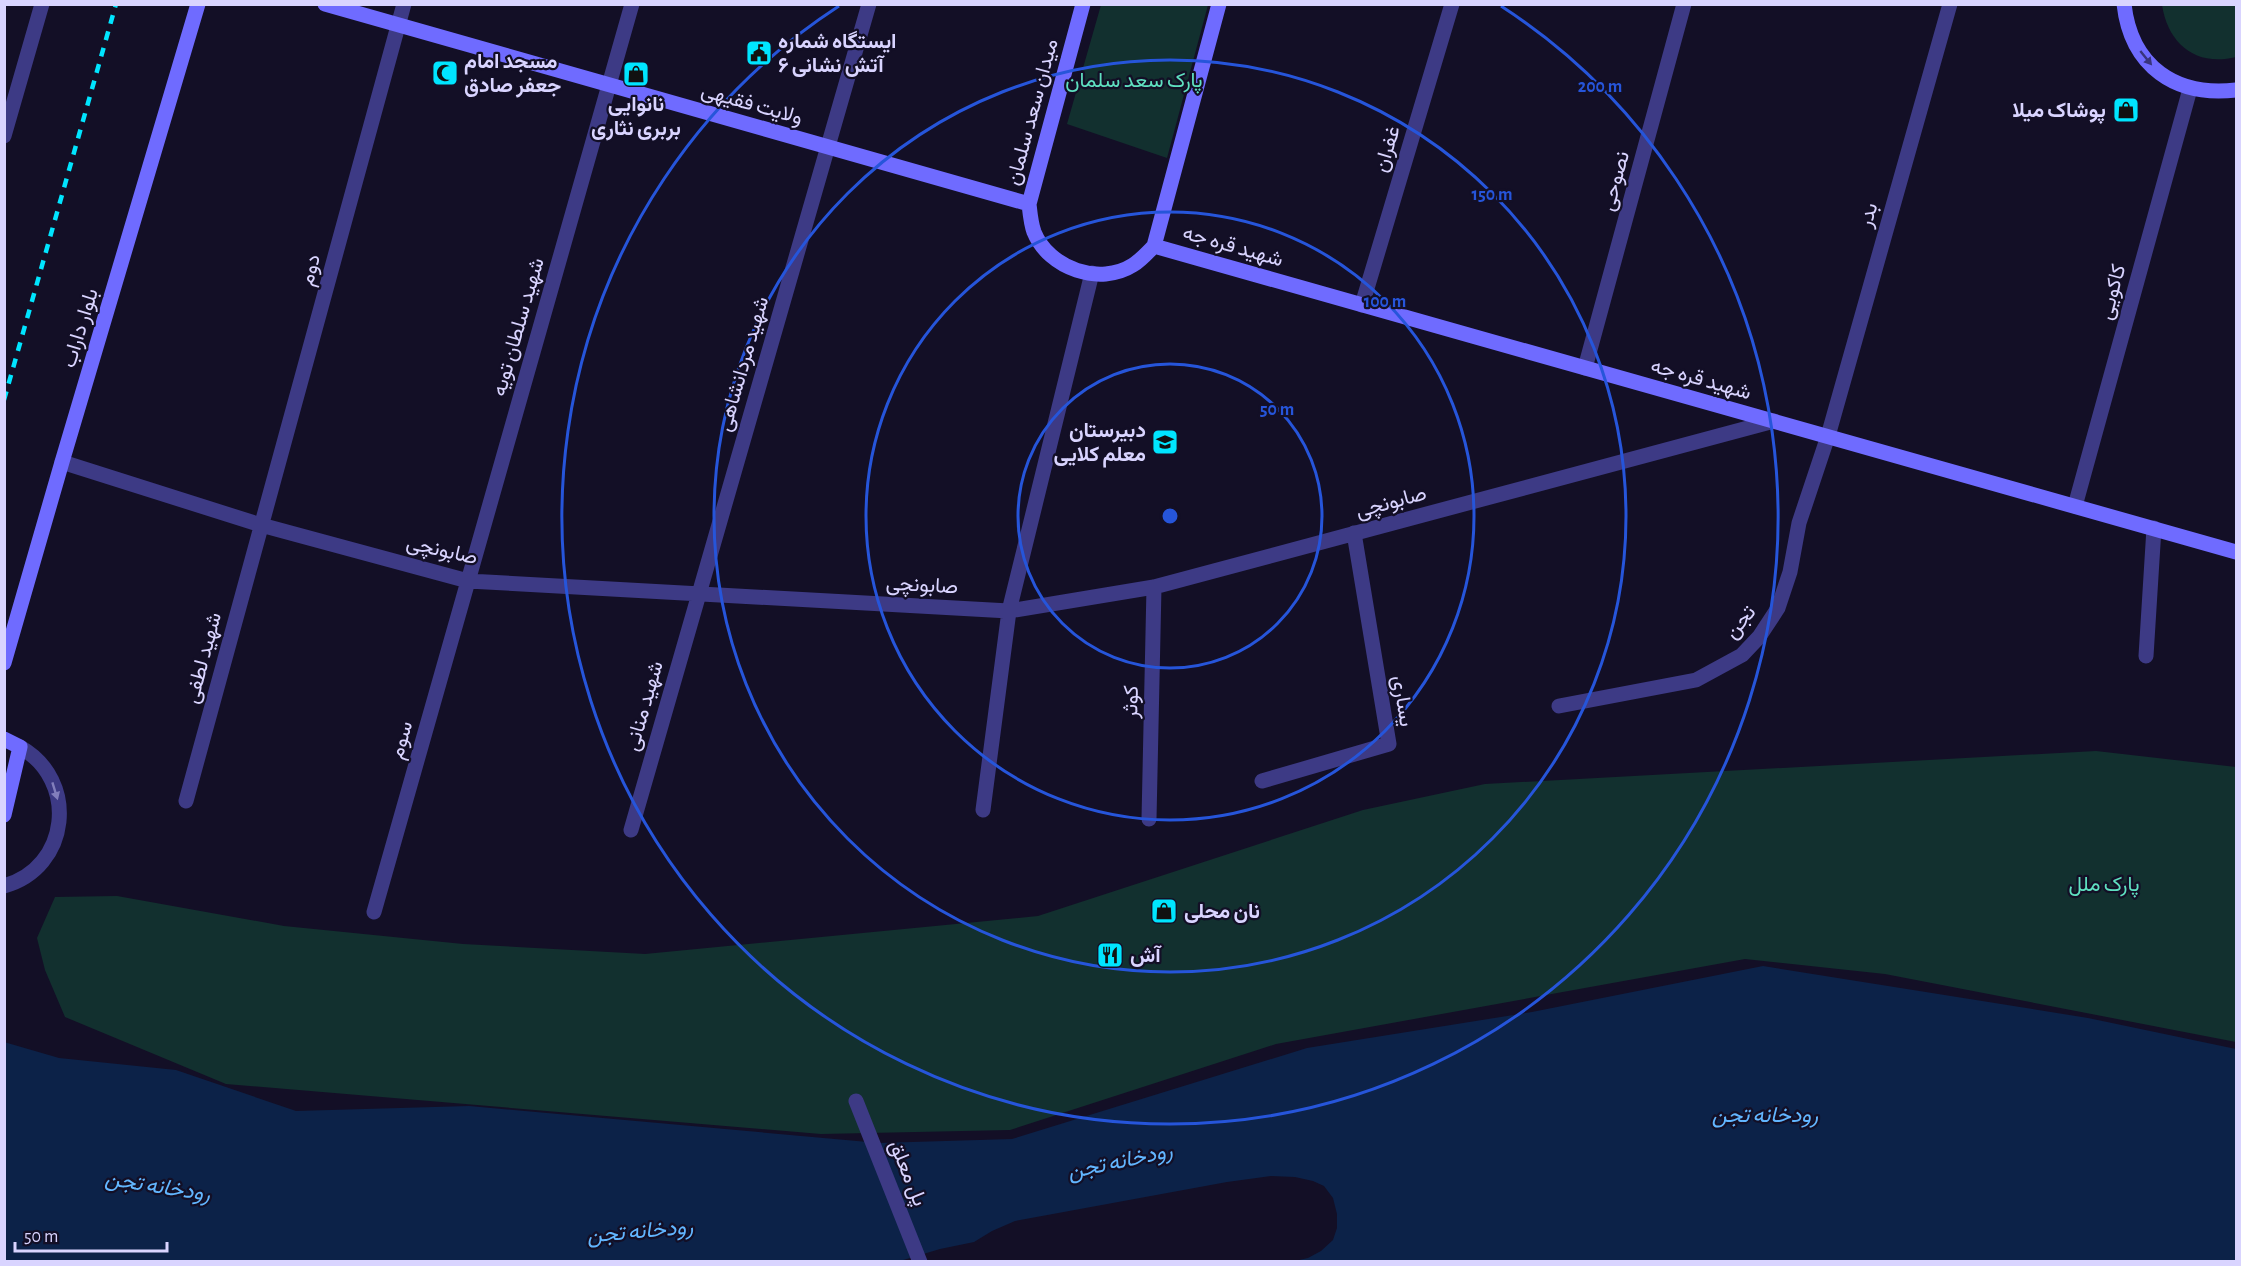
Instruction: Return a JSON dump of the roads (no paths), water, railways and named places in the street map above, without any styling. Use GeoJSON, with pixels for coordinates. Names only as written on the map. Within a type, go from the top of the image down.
{"type":"FeatureCollection","features":[{"type":"Feature","properties":{"kind":"street"},"geometry":{"type":"LineString","coordinates":[[4,136],[42,4]]}},
{"type":"Feature","properties":{"kind":"street","name":"بلوار داراب"},"geometry":{"type":"LineString","coordinates":[[4,663],[198,4]]}},
{"type":"Feature","properties":{"kind":"street","name":"ولایت فقیهی"},"geometry":{"type":"LineString","coordinates":[[326,4],[1029,204]]}},
{"type":"Feature","properties":{"kind":"street","name":"دوم"},"geometry":{"type":"LineString","coordinates":[[261,525],[404,4]]}},
{"type":"Feature","properties":{"kind":"street","name":"شهید سلطان تویه"},"geometry":{"type":"LineString","coordinates":[[468,581],[632,4]]}},
{"type":"Feature","properties":{"kind":"street","name":"شهید مردانشاهی"},"geometry":{"type":"LineString","coordinates":[[699,593],[868,4]]}},
{"type":"Feature","properties":{"kind":"street","name":"میدان سعد سلمان"},"geometry":{"type":"LineString","coordinates":[[1083,4],[1029,204],[1034,233],[1052,256],[1076,271],[1092,273],[1105,274],[1133,265],[1154,246]]}},
{"type":"Feature","properties":{"kind":"street"},"geometry":{"type":"LineString","coordinates":[[1154,246],[1219,4]]}},
{"type":"Feature","properties":{"kind":"street","name":"غفران"},"geometry":{"type":"LineString","coordinates":[[1362,305],[1452,4]]}},
{"type":"Feature","properties":{"kind":"street","name":"نصوحی"},"geometry":{"type":"LineString","coordinates":[[1586,368],[1684,4]]}},
{"type":"Feature","properties":{"kind":"street","name":"بدر"},"geometry":{"type":"LineString","coordinates":[[1828,436],[1950,4]]}},
{"type":"Feature","properties":{"kind":"street"},"geometry":{"type":"LineString","coordinates":[[2124,4],[2126,21],[2135,44],[2149,63],[2168,79],[2190,89],[2214,92],[2236,90]]}},
{"type":"Feature","properties":{"kind":"street","name":"کاکویی"},"geometry":{"type":"LineString","coordinates":[[2075,506],[2190,89]]}},
{"type":"Feature","properties":{"kind":"street","name":"شهید قره جه"},"geometry":{"type":"LineString","coordinates":[[1154,246],[2236,552]]}},
{"type":"Feature","properties":{"kind":"street"},"geometry":{"type":"LineString","coordinates":[[983,810],[1009,611],[1092,273]]}},
{"type":"Feature","properties":{"kind":"street","name":"صابونچی"},"geometry":{"type":"LineString","coordinates":[[62,462],[261,525],[468,581],[1009,611],[1154,586],[1774,421]]}},
{"type":"Feature","properties":{"kind":"street","name":"تجن"},"geometry":{"type":"LineString","coordinates":[[1559,706],[1696,680],[1742,655],[1760,637],[1778,608],[1790,572],[1799,523],[1828,436]]}},
{"type":"Feature","properties":{"kind":"street","name":"شهید لطفی"},"geometry":{"type":"LineString","coordinates":[[186,801],[261,525]]}},
{"type":"Feature","properties":{"kind":"street"},"geometry":{"type":"LineString","coordinates":[[2146,656],[2154,528]]}},
{"type":"Feature","properties":{"kind":"street","name":"یساری"},"geometry":{"type":"LineString","coordinates":[[1262,781],[1389,744],[1354,533]]}},
{"type":"Feature","properties":{"kind":"street","name":"سوم"},"geometry":{"type":"LineString","coordinates":[[374,912],[468,581]]}},
{"type":"Feature","properties":{"kind":"street","name":"کوثر"},"geometry":{"type":"LineString","coordinates":[[1149,819],[1154,586]]}},
{"type":"Feature","properties":{"kind":"street","name":"شهید منانی"},"geometry":{"type":"LineString","coordinates":[[630,830],[699,593]]}},
{"type":"Feature","properties":{"kind":"street"},"geometry":{"type":"LineString","coordinates":[[4,739],[31,753],[46,770],[56,789],[60,811],[57,834],[48,854],[34,871],[15,884],[4,886]]}},
{"type":"Feature","properties":{"kind":"street"},"geometry":{"type":"LineString","coordinates":[[4,814],[20,747]]}},
{"type":"Feature","properties":{"kind":"street","name":"پل معلق"},"geometry":{"type":"LineString","coordinates":[[856,1101],[920,1262]]}},
{"type":"Feature","properties":{"kind":"water","name":"رودخانه تجن"},"geometry":{"type":"Polygon","coordinates":[[[1763,966],[2088,1018],[2236,1049],[2236,1261],[1295,1261],[1308,1258],[1321,1251],[1333,1240],[1337,1228],[1337,1214],[1333,1198],[1324,1186],[1313,1181],[1295,1177],[1271,1176],[1015,1221],[974,1242],[900,1261],[5,1261],[4,1042],[59,1058],[176,1070],[296,1111],[469,1106],[879,1143],[1012,1139],[1307,1048],[1532,1012],[1763,966]]]}},
{"type":"Feature","properties":{"kind":"railway"},"geometry":{"type":"LineString","coordinates":[[4,400],[116,4]]}},
{"type":"Feature","properties":{"kind":"place","name":"ایستگاه شماره ۶ آتش نشانی"},"geometry":{"type":"Point","coordinates":[759,53]}},
{"type":"Feature","properties":{"kind":"place","name":"مسجد امام جعفر صادق"},"geometry":{"type":"Point","coordinates":[445,73]}},
{"type":"Feature","properties":{"kind":"place","name":"نانوایی بربری نثاری"},"geometry":{"type":"Point","coordinates":[636,74]}},
{"type":"Feature","properties":{"kind":"place","name":"پوشاک میلا"},"geometry":{"type":"Point","coordinates":[2126,110]}},
{"type":"Feature","properties":{"kind":"place","name":"دبیرستان معلم کلایی"},"geometry":{"type":"Point","coordinates":[1165,442]}},
{"type":"Feature","properties":{"kind":"place","name":"نان محلی"},"geometry":{"type":"Point","coordinates":[1164,911]}},
{"type":"Feature","properties":{"kind":"place","name":"آش"},"geometry":{"type":"Point","coordinates":[1110,955]}},
{"type":"Feature","properties":{"kind":"park label","name":"پارک سعد سلمان"},"geometry":{"type":"Point","coordinates":[1134,80]}},
{"type":"Feature","properties":{"kind":"park label","name":"پارک ملل"},"geometry":{"type":"Point","coordinates":[2104,884]}}]}
